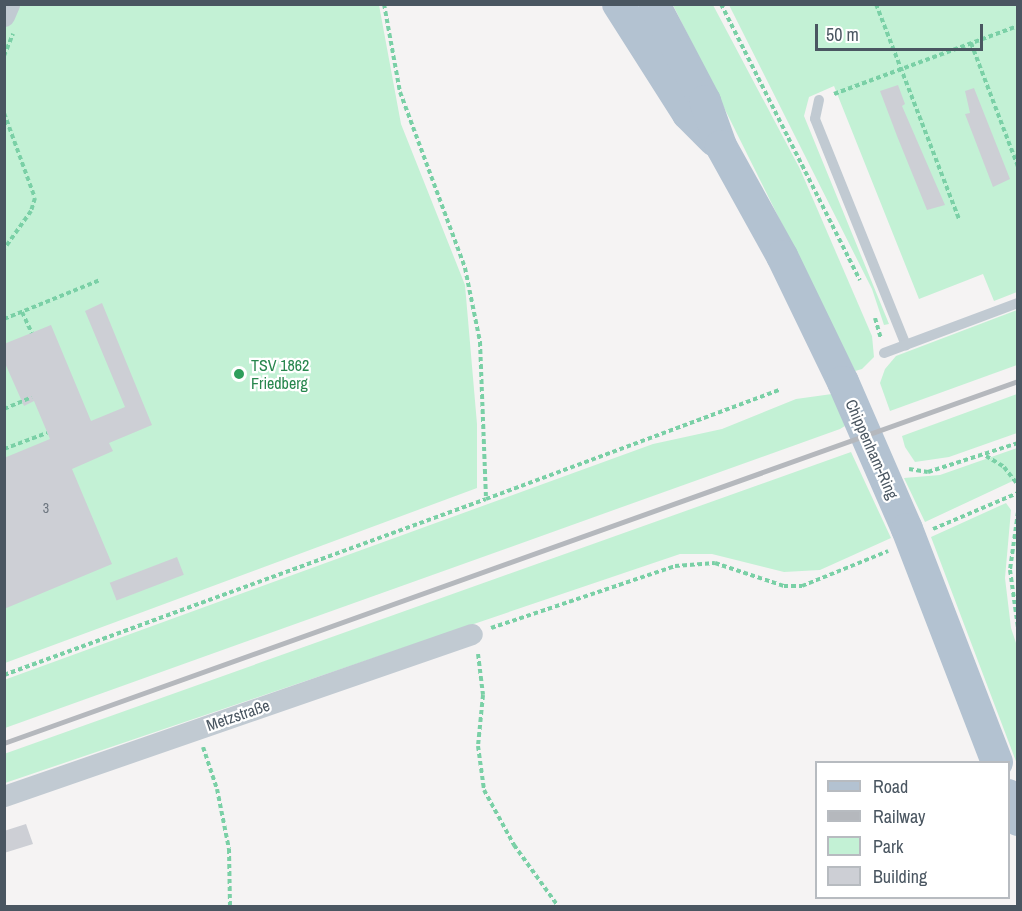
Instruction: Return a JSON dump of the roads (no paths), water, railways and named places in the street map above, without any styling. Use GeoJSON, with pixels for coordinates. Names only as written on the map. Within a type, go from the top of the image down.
{"type":"FeatureCollection","features":[{"type":"Feature","properties":{"kind":"main road","name":"Chippenham-Ring"},"geometry":{"type":"LineString","coordinates":[[618,4],[687,114],[721,146]]}},
{"type":"Feature","properties":{"kind":"main road","name":"Chippenham-Ring"},"geometry":{"type":"LineString","coordinates":[[654,4],[705,101],[721,146],[782,256],[843,382],[907,529],[997,761]]}},
{"type":"Feature","properties":{"kind":"main road"},"geometry":{"type":"LineString","coordinates":[[1010,801],[1017,820]]}},
{"type":"Feature","properties":{"kind":"street"},"geometry":{"type":"LineString","coordinates":[[4,16],[9,4]]}},
{"type":"Feature","properties":{"kind":"street","name":"Metzstraße"},"geometry":{"type":"LineString","coordinates":[[4,796],[472,634]]}},
{"type":"Feature","properties":{"kind":"lane"},"geometry":{"type":"LineString","coordinates":[[819,100],[816,119],[906,345]]}},
{"type":"Feature","properties":{"kind":"lane"},"geometry":{"type":"LineString","coordinates":[[884,353],[1017,303]]}},
{"type":"Feature","properties":{"kind":"railway"},"geometry":{"type":"LineString","coordinates":[[4,743],[1018,381]]}},
{"type":"Feature","properties":{"kind":"place","name":"TSV 1862 Friedberg"},"geometry":{"type":"Point","coordinates":[239,374]}}]}
